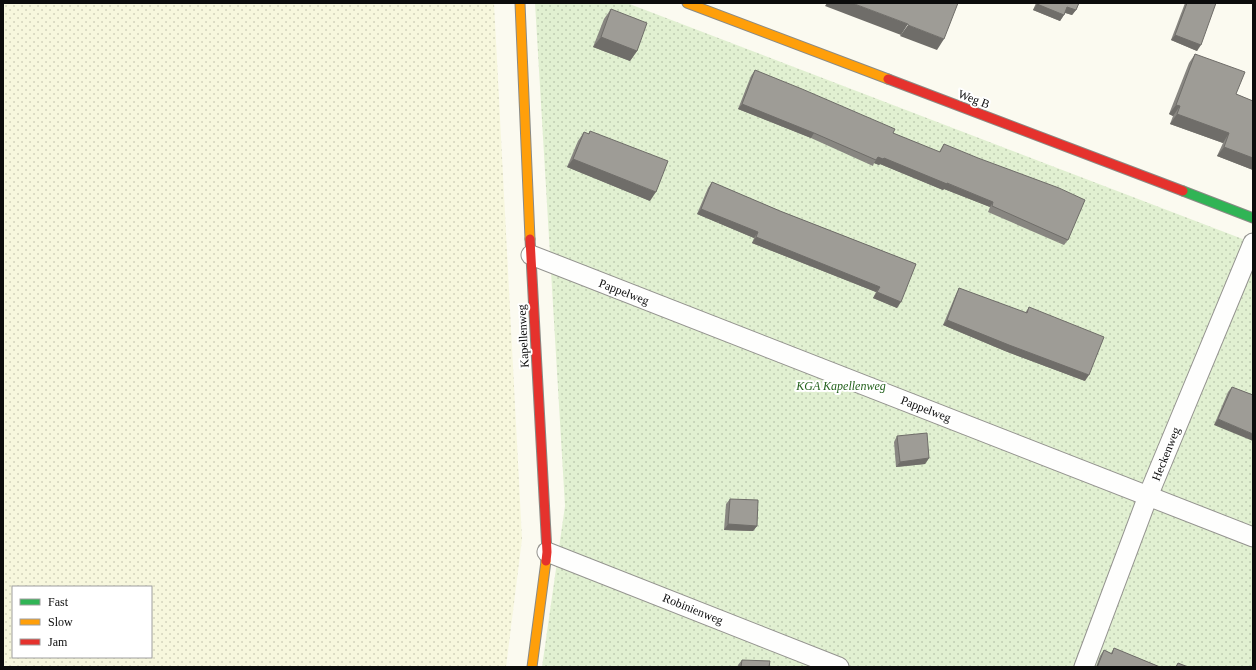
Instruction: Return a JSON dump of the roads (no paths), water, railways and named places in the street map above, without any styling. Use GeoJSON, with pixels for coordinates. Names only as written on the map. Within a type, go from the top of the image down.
{"type":"FeatureCollection","features":[{"type":"Feature","properties":{"kind":"street","name":"Kapellenweg"},"geometry":{"type":"LineString","coordinates":[[520,3],[531,255],[547,552],[532,667]]}},
{"type":"Feature","properties":{"kind":"street","name":"Weg B"},"geometry":{"type":"LineString","coordinates":[[687,3],[1253,218]]}},
{"type":"Feature","properties":{"kind":"lane","name":"Heckenweg"},"geometry":{"type":"LineString","coordinates":[[1084,667],[1148,496],[1253,243]]}},
{"type":"Feature","properties":{"kind":"lane","name":"Pappelweg"},"geometry":{"type":"LineString","coordinates":[[531,255],[1253,537]]}},
{"type":"Feature","properties":{"kind":"lane","name":"Robinienweg"},"geometry":{"type":"LineString","coordinates":[[547,552],[839,667]]}},
{"type":"Feature","properties":{"kind":"park label","name":"KGA Kapellenweg"},"geometry":{"type":"Point","coordinates":[841,386]}}]}
